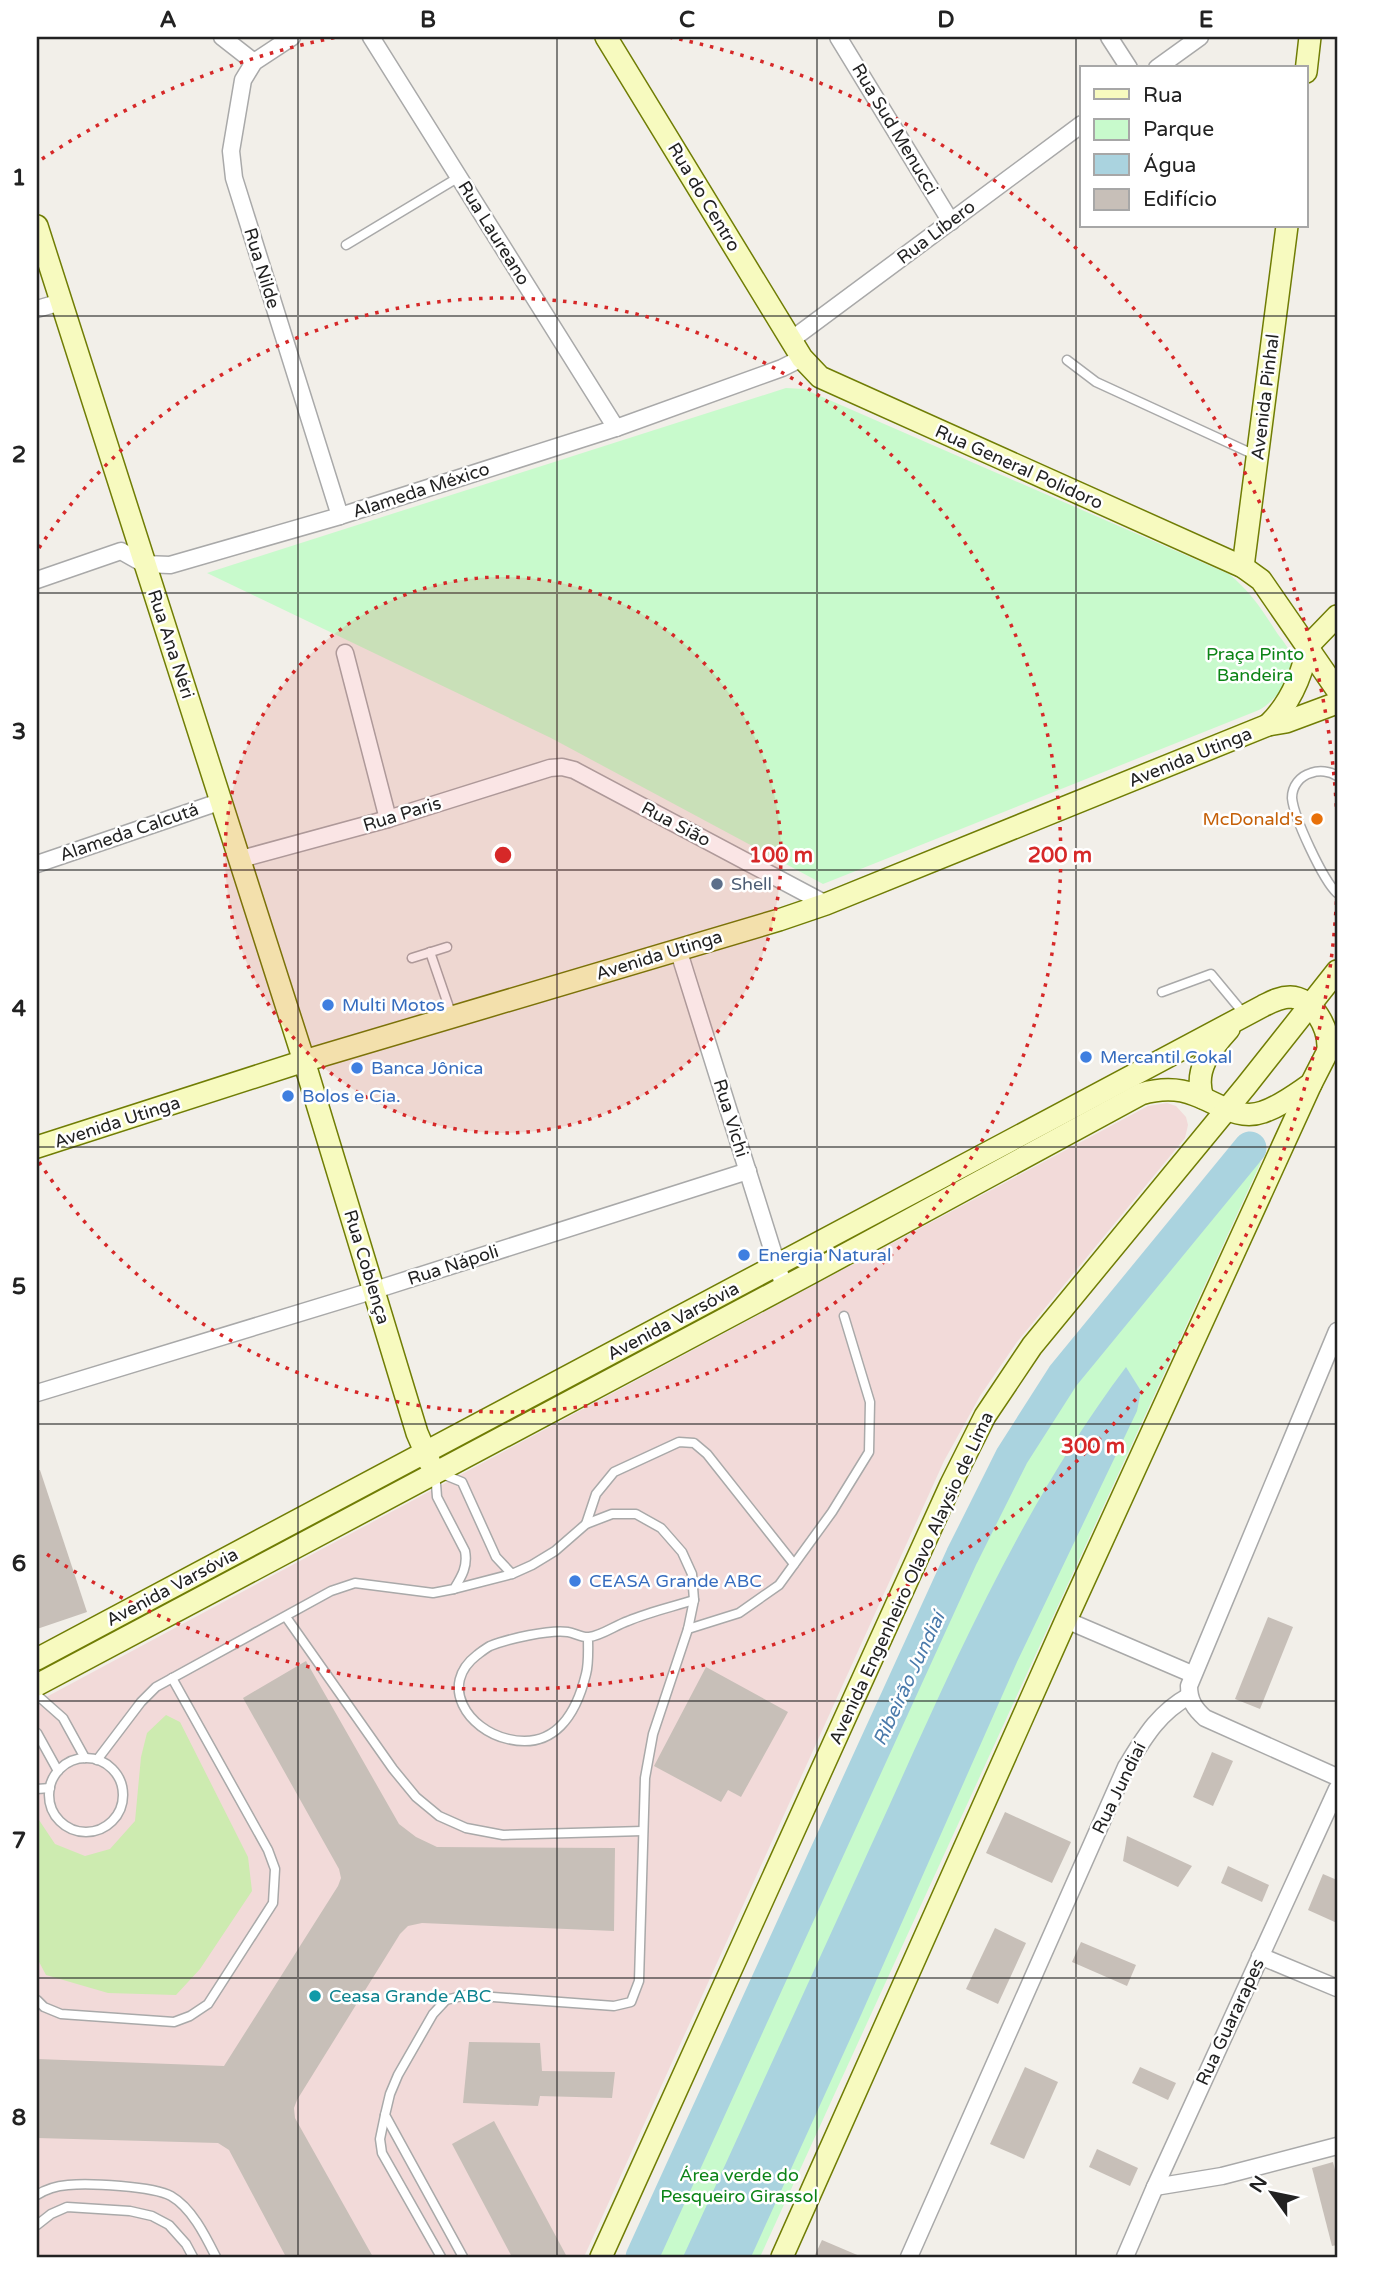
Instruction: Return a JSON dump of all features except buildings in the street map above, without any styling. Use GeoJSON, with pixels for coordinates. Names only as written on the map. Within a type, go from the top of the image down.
{"type":"FeatureCollection","features":[{"type":"Feature","properties":{"kind":"main road","name":"Rua do Centro"},"geometry":{"type":"LineString","coordinates":[[606,37],[797,349]]}},
{"type":"Feature","properties":{"kind":"main road"},"geometry":{"type":"LineString","coordinates":[[1307,66],[1310,37]]}},
{"type":"Feature","properties":{"kind":"main road","name":"Rua Ana Néri"},"geometry":{"type":"LineString","coordinates":[[37,226],[304,1062]]}},
{"type":"Feature","properties":{"kind":"main road","name":"Avenida Pinhal"},"geometry":{"type":"LineString","coordinates":[[1243,567],[1287,228]]}},
{"type":"Feature","properties":{"kind":"main road","name":"Rua General Polidoro"},"geometry":{"type":"LineString","coordinates":[[797,349],[820,377],[832,383],[1243,567]]}},
{"type":"Feature","properties":{"kind":"main road"},"geometry":{"type":"LineString","coordinates":[[1243,567],[1261,580],[1337,690]]}},
{"type":"Feature","properties":{"kind":"main road"},"geometry":{"type":"LineString","coordinates":[[1307,646],[1337,615]]}},
{"type":"Feature","properties":{"kind":"main road","name":"Avenida Utinga"},"geometry":{"type":"LineString","coordinates":[[1268,725],[1292,693],[1307,646]]}},
{"type":"Feature","properties":{"kind":"main road","name":"Avenida Utinga"},"geometry":{"type":"LineString","coordinates":[[37,1147],[304,1062],[826,904],[1268,725],[1286,722],[1337,703]]}},
{"type":"Feature","properties":{"kind":"main road","name":"Avenida Engenheiro Olavo Alaysio de Lima"},"geometry":{"type":"LineString","coordinates":[[601,2257],[951,1484],[985,1416],[1032,1346],[1227,1110],[1337,971]]}},
{"type":"Feature","properties":{"kind":"main road","name":"Avenida Varsóvia"},"geometry":{"type":"LineString","coordinates":[[37,1659],[1241,1017],[1277,999],[1291,997],[1310,1006]]}},
{"type":"Feature","properties":{"kind":"main road"},"geometry":{"type":"LineString","coordinates":[[782,2257],[1066,1620],[1311,1084],[1333,1042],[1310,1006]]}},
{"type":"Feature","properties":{"kind":"main road"},"geometry":{"type":"LineString","coordinates":[[1203,1098],[1199,1077],[1203,1063],[1215,1044],[1241,1017]]}},
{"type":"Feature","properties":{"kind":"main road","name":"Rua Coblença"},"geometry":{"type":"LineString","coordinates":[[304,1062],[424,1452],[435,1471]]}},
{"type":"Feature","properties":{"kind":"main road"},"geometry":{"type":"LineString","coordinates":[[1227,1110],[1246,1114],[1261,1112],[1285,1102],[1311,1084]]}},
{"type":"Feature","properties":{"kind":"main road","name":"Avenida Varsóvia"},"geometry":{"type":"LineString","coordinates":[[37,1685],[1141,1094],[1154,1090],[1172,1090],[1203,1098],[1227,1110]]}},
{"type":"Feature","properties":{"kind":"street"},"geometry":{"type":"LineString","coordinates":[[222,37],[254,62],[292,37]]}},
{"type":"Feature","properties":{"kind":"street","name":"Rua Laureano"},"geometry":{"type":"LineString","coordinates":[[371,37],[616,428]]}},
{"type":"Feature","properties":{"kind":"street","name":"Rua Sud Menucci"},"geometry":{"type":"LineString","coordinates":[[838,37],[951,222]]}},
{"type":"Feature","properties":{"kind":"street"},"geometry":{"type":"LineString","coordinates":[[1110,37],[1128,66]]}},
{"type":"Feature","properties":{"kind":"street"},"geometry":{"type":"LineString","coordinates":[[1160,66],[1200,37]]}},
{"type":"Feature","properties":{"kind":"street","name":"Rua Nilde"},"geometry":{"type":"LineString","coordinates":[[254,62],[243,80],[231,151],[232,171],[340,516]]}},
{"type":"Feature","properties":{"kind":"street","name":"Rua Líbero"},"geometry":{"type":"LineString","coordinates":[[797,349],[951,222],[1080,125]]}},
{"type":"Feature","properties":{"kind":"street"},"geometry":{"type":"LineString","coordinates":[[37,309],[61,302]]}},
{"type":"Feature","properties":{"kind":"street","name":"Alameda México"},"geometry":{"type":"LineString","coordinates":[[37,580],[121,551],[144,564],[170,565],[340,516],[616,428],[782,368],[797,349]]}},
{"type":"Feature","properties":{"kind":"street"},"geometry":{"type":"LineString","coordinates":[[345,653],[387,819]]}},
{"type":"Feature","properties":{"kind":"street","name":"Rua Paris"},"geometry":{"type":"LineString","coordinates":[[241,859],[387,819],[562,766]]}},
{"type":"Feature","properties":{"kind":"street","name":"Rua Sião"},"geometry":{"type":"LineString","coordinates":[[562,766],[826,904]]}},
{"type":"Feature","properties":{"kind":"street","name":"Alameda Calcutá"},"geometry":{"type":"LineString","coordinates":[[37,864],[222,801]]}},
{"type":"Feature","properties":{"kind":"street","name":"Rua Vichi"},"geometry":{"type":"LineString","coordinates":[[678,949],[784,1287]]}},
{"type":"Feature","properties":{"kind":"street","name":"Rua Nápoli"},"geometry":{"type":"LineString","coordinates":[[37,1393],[375,1290],[748,1171]]}},
{"type":"Feature","properties":{"kind":"street"},"geometry":{"type":"LineString","coordinates":[[1337,1331],[1189,1686],[1189,1696],[1195,1708],[1205,1718],[1337,1777]]}},
{"type":"Feature","properties":{"kind":"street"},"geometry":{"type":"LineString","coordinates":[[1066,1620],[1192,1674]]}},
{"type":"Feature","properties":{"kind":"street","name":"Rua Jundiaí"},"geometry":{"type":"LineString","coordinates":[[909,2257],[1126,1767],[1153,1724],[1165,1711],[1189,1696]]}},
{"type":"Feature","properties":{"kind":"street","name":"Rua Guararapes"},"geometry":{"type":"LineString","coordinates":[[1125,2257],[1337,1789]]}},
{"type":"Feature","properties":{"kind":"street"},"geometry":{"type":"LineString","coordinates":[[1260,1956],[1337,1988]]}},
{"type":"Feature","properties":{"kind":"street"},"geometry":{"type":"LineString","coordinates":[[1155,2186],[1222,2176],[1337,2146]]}},
{"type":"Feature","properties":{"kind":"lane"},"geometry":{"type":"LineString","coordinates":[[346,245],[459,177]]}},
{"type":"Feature","properties":{"kind":"lane"},"geometry":{"type":"LineString","coordinates":[[1067,360],[1096,382],[1258,457]]}},
{"type":"Feature","properties":{"kind":"lane"},"geometry":{"type":"LineString","coordinates":[[1337,776],[1324,771],[1309,773],[1295,785],[1292,800],[1319,866],[1329,886],[1337,893]]}},
{"type":"Feature","properties":{"kind":"lane"},"geometry":{"type":"LineString","coordinates":[[412,958],[447,947]]}},
{"type":"Feature","properties":{"kind":"lane"},"geometry":{"type":"LineString","coordinates":[[430,952],[453,1018]]}},
{"type":"Feature","properties":{"kind":"lane"},"geometry":{"type":"LineString","coordinates":[[1162,992],[1211,974],[1241,1017]]}},
{"type":"Feature","properties":{"kind":"lane"},"geometry":{"type":"LineString","coordinates":[[688,1629],[739,1614],[779,1585],[832,1512],[869,1452],[870,1402],[844,1316]]}},
{"type":"Feature","properties":{"kind":"lane"},"geometry":{"type":"LineString","coordinates":[[586,1524],[596,1494],[614,1472],[679,1442],[694,1443],[707,1454],[794,1564]]}},
{"type":"Feature","properties":{"kind":"lane"},"geometry":{"type":"LineString","coordinates":[[454,1589],[463,1576],[467,1561],[465,1551],[437,1497],[435,1471],[462,1482],[496,1558],[512,1574]]}},
{"type":"Feature","properties":{"kind":"lane"},"geometry":{"type":"LineString","coordinates":[[97,1760],[141,1702],[156,1687],[331,1591],[355,1583],[433,1593],[512,1574],[555,1551],[586,1524],[612,1514],[636,1514],[661,1528],[682,1552],[692,1574],[694,1600],[688,1629],[653,1734],[645,1778],[639,1980],[631,2002],[614,2006],[466,1995],[446,2000],[433,2014],[390,2094],[380,2139],[382,2153],[441,2257]]}},
{"type":"Feature","properties":{"kind":"lane"},"geometry":{"type":"LineString","coordinates":[[588,1637],[587,1673],[575,1704],[559,1729],[543,1740],[522,1743],[496,1737],[466,1713],[459,1677],[467,1663],[489,1646],[566,1631],[588,1637],[631,1619],[694,1600]]}},
{"type":"Feature","properties":{"kind":"lane"},"geometry":{"type":"LineString","coordinates":[[286,1617],[393,1769],[416,1797],[439,1816],[466,1828],[503,1835],[643,1832]]}},
{"type":"Feature","properties":{"kind":"lane"},"geometry":{"type":"LineString","coordinates":[[37,2000],[44,2007],[61,2014],[174,2022],[208,2004],[273,1903],[275,1870],[268,1850],[172,1678]]}},
{"type":"Feature","properties":{"kind":"lane"},"geometry":{"type":"LineString","coordinates":[[37,1695],[63,1718],[85,1758]]}},
{"type":"Feature","properties":{"kind":"lane"},"geometry":{"type":"LineString","coordinates":[[37,1733],[58,1771]]}},
{"type":"Feature","properties":{"kind":"lane"},"geometry":{"type":"LineString","coordinates":[[75,1760],[97,1760],[108,1765],[122,1785],[121,1809],[105,1828],[81,1833],[60,1822],[53,1812],[49,1800],[50,1788],[58,1771],[75,1760]]}},
{"type":"Feature","properties":{"kind":"lane"},"geometry":{"type":"LineString","coordinates":[[37,1789],[50,1788]]}},
{"type":"Feature","properties":{"kind":"lane"},"geometry":{"type":"LineString","coordinates":[[385,2115],[463,2257]]}},
{"type":"Feature","properties":{"kind":"lane"},"geometry":{"type":"LineString","coordinates":[[37,2195],[46,2189],[68,2185],[152,2189],[173,2197],[188,2212],[203,2232],[216,2257]]}},
{"type":"Feature","properties":{"kind":"lane"},"geometry":{"type":"LineString","coordinates":[[37,2225],[51,2214],[67,2207],[130,2211],[152,2216],[169,2225],[186,2244],[193,2257]]}},
{"type":"Feature","properties":{"kind":"shaded area","name":"CEASA Grande ABC"},"geometry":{"type":"Polygon","coordinates":[[[1167,1103],[1176,1106],[1186,1117],[1188,1125],[1185,1138],[1017,1342],[980,1396],[944,1461],[584,2257],[37,2257],[37,1702],[1148,1106],[1167,1103]]]}},
{"type":"Feature","properties":{"kind":"green space","name":"Praça Pinto Bandeira"},"geometry":{"type":"Polygon","coordinates":[[[786,388],[804,389],[1229,574],[1256,602],[1290,651],[1291,671],[1283,687],[1259,710],[823,884],[551,738],[207,573],[786,388]]]}},
{"type":"Feature","properties":{"kind":"green space","name":"Área verde do Pesqueiro Girassol"},"geometry":{"type":"Polygon","coordinates":[[[1253,1159],[1261,1162],[760,2257],[652,2257],[997,1508],[1031,1443],[1065,1385],[1253,1159]]]}},
{"type":"Feature","properties":{"kind":"green space"},"geometry":{"type":"Polygon","coordinates":[[[166,1715],[180,1722],[248,1857],[252,1891],[200,1969],[176,1995],[108,1993],[46,1975],[37,1958],[37,1817],[55,1844],[85,1856],[110,1849],[135,1821],[141,1757],[147,1733],[166,1715]]]}},
{"type":"Feature","properties":{"kind":"water"},"geometry":{"type":"Polygon","coordinates":[[[1126,1367],[1141,1391],[1137,1411],[1017,1662],[751,2257],[683,2257],[968,1634],[1056,1470],[1126,1367]]]}},
{"type":"Feature","properties":{"kind":"waterway","name":"Ribeirão Jundiaí"},"geometry":{"type":"LineString","coordinates":[[642,2257],[962,1556],[1012,1456],[1063,1376],[1250,1148]]}},
{"type":"Feature","properties":{"kind":"place","name":"McDonald's"},"geometry":{"type":"Point","coordinates":[1317,819]}},
{"type":"Feature","properties":{"kind":"place","name":"Shell"},"geometry":{"type":"Point","coordinates":[717,884]}},
{"type":"Feature","properties":{"kind":"place","name":"Multi Motos"},"geometry":{"type":"Point","coordinates":[328,1005]}},
{"type":"Feature","properties":{"kind":"place","name":"Mercantil Cokal"},"geometry":{"type":"Point","coordinates":[1086,1057]}},
{"type":"Feature","properties":{"kind":"place","name":"Banca Jônica"},"geometry":{"type":"Point","coordinates":[357,1068]}},
{"type":"Feature","properties":{"kind":"place","name":"Bolos e Cia."},"geometry":{"type":"Point","coordinates":[288,1096]}},
{"type":"Feature","properties":{"kind":"place","name":"Energia Natural"},"geometry":{"type":"Point","coordinates":[744,1255]}},
{"type":"Feature","properties":{"kind":"place","name":"CEASA Grande ABC"},"geometry":{"type":"Point","coordinates":[575,1581]}},
{"type":"Feature","properties":{"kind":"place","name":"Ceasa Grande ABC"},"geometry":{"type":"Point","coordinates":[315,1996]}}]}
